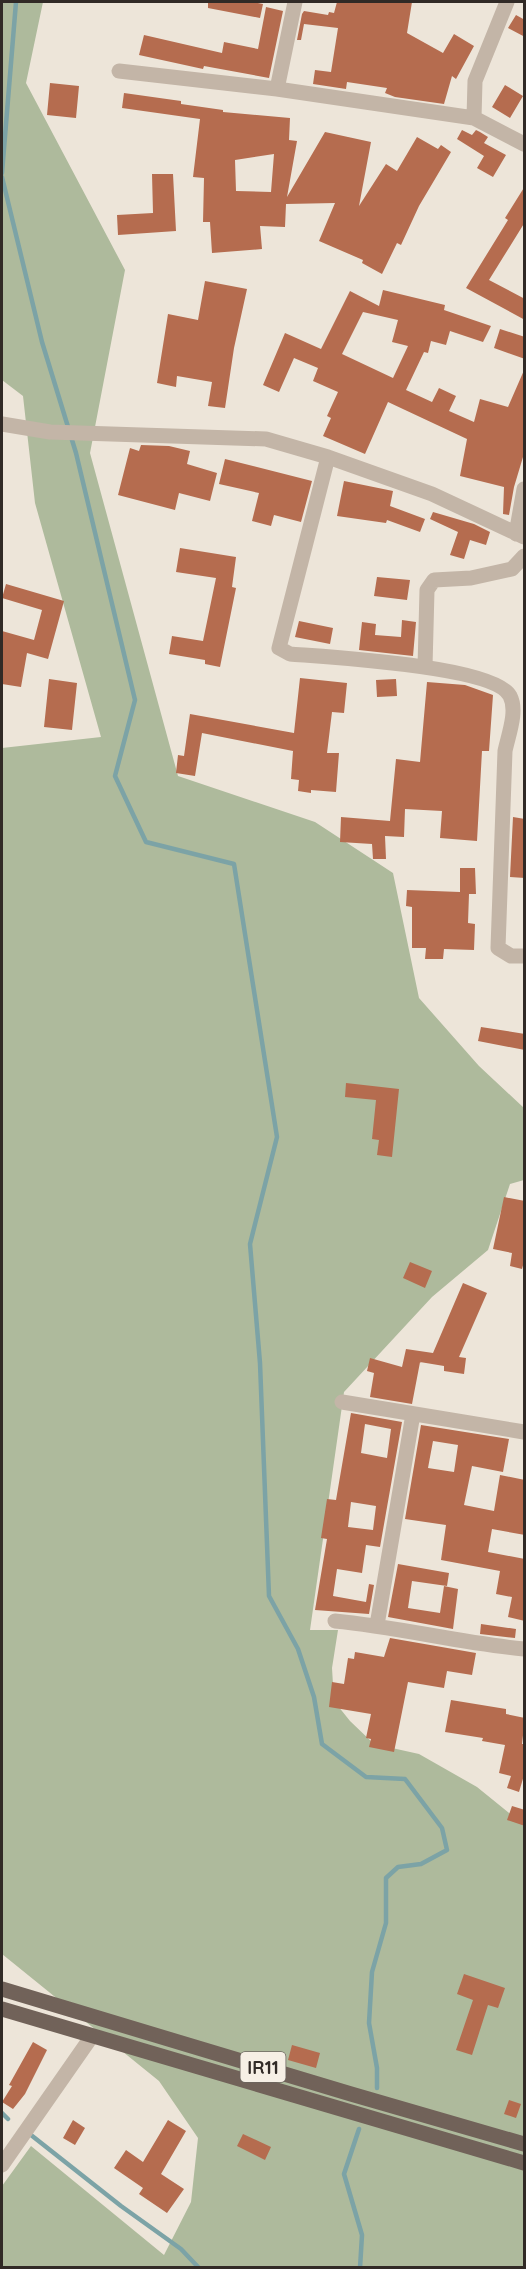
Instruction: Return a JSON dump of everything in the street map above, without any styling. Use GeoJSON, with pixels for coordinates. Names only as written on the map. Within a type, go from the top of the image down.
{"type":"FeatureCollection","features":[{"type":"Feature","properties":{"kind":"main road","name":"IR11"},"geometry":{"type":"LineString","coordinates":[[2,1989],[525,2144]]}},
{"type":"Feature","properties":{"kind":"main road","name":"IR11"},"geometry":{"type":"LineString","coordinates":[[2,2009],[525,2163]]}},
{"type":"Feature","properties":{"kind":"street"},"geometry":{"type":"LineString","coordinates":[[277,89],[295,2]]}},
{"type":"Feature","properties":{"kind":"street"},"geometry":{"type":"LineString","coordinates":[[474,118],[475,81],[507,2]]}},
{"type":"Feature","properties":{"kind":"street"},"geometry":{"type":"LineString","coordinates":[[119,71],[277,89],[474,118],[525,144]]}},
{"type":"Feature","properties":{"kind":"street"},"geometry":{"type":"LineString","coordinates":[[2,424],[50,432],[266,439],[328,457],[432,494],[520,535],[525,489]]}},
{"type":"Feature","properties":{"kind":"street"},"geometry":{"type":"LineString","coordinates":[[328,457],[279,648],[290,654],[425,667],[484,680],[501,687],[510,696],[511,723],[504,751],[498,948],[510,956],[525,956]]}},
{"type":"Feature","properties":{"kind":"street"},"geometry":{"type":"LineString","coordinates":[[425,667],[427,590],[430,584],[434,580],[471,578],[512,569],[525,556]]}},
{"type":"Feature","properties":{"kind":"street"},"geometry":{"type":"LineString","coordinates":[[342,1402],[525,1432]]}},
{"type":"Feature","properties":{"kind":"street"},"geometry":{"type":"LineString","coordinates":[[377,1625],[413,1414]]}},
{"type":"Feature","properties":{"kind":"street"},"geometry":{"type":"LineString","coordinates":[[335,1621],[377,1625],[525,1649]]}},
{"type":"Feature","properties":{"kind":"street"},"geometry":{"type":"LineString","coordinates":[[2,2165],[92,2036]]}},
{"type":"Feature","properties":{"kind":"green space"},"geometry":{"type":"Polygon","coordinates":[[[2,2],[43,2],[26,83],[125,270],[90,453],[178,776],[315,822],[393,873],[419,998],[479,1066],[524,1108],[524,1180],[510,1184],[488,1250],[432,1297],[344,1392],[310,1630],[338,1630],[332,1668],[334,1701],[350,1721],[374,1744],[419,1754],[477,1787],[524,1825],[524,2267],[2,2267],[2,2186],[31,2146],[164,2255],[191,2202],[198,2138],[159,2081],[2,1954],[2,748],[101,737],[35,503],[23,396],[2,380],[2,2]]]}},
{"type":"Feature","properties":{"kind":"building"},"geometry":{"type":"Polygon","coordinates":[[[208,2],[263,4],[260,18],[208,8],[208,2]]]}},
{"type":"Feature","properties":{"kind":"building"},"geometry":{"type":"Polygon","coordinates":[[[337,2],[412,2],[407,33],[443,53],[454,34],[474,46],[456,79],[452,76],[444,104],[395,97],[385,93],[387,88],[347,82],[346,89],[313,84],[315,70],[331,72],[338,28],[304,24],[301,40],[297,40],[302,14],[304,11],[328,15],[329,12],[334,13],[337,2]]]}},
{"type":"Feature","properties":{"kind":"building"},"geometry":{"type":"Polygon","coordinates":[[[266,7],[283,11],[269,78],[204,66],[203,69],[139,55],[144,35],[222,53],[224,42],[258,49],[266,7]]]}},
{"type":"Feature","properties":{"kind":"building"},"geometry":{"type":"Polygon","coordinates":[[[516,15],[525,20],[525,37],[508,28],[516,15]]]}},
{"type":"Feature","properties":{"kind":"building"},"geometry":{"type":"Polygon","coordinates":[[[50,83],[79,86],[76,118],[47,115],[50,83]]]}},
{"type":"Feature","properties":{"kind":"building"},"geometry":{"type":"Polygon","coordinates":[[[505,85],[523,96],[510,118],[492,107],[505,85]]]}},
{"type":"Feature","properties":{"kind":"building"},"geometry":{"type":"Polygon","coordinates":[[[124,93],[181,101],[181,104],[223,110],[223,112],[290,118],[289,140],[297,141],[287,197],[325,132],[371,142],[359,206],[386,164],[397,171],[417,137],[438,149],[441,145],[451,152],[419,206],[401,245],[397,243],[382,274],[362,263],[363,260],[319,241],[335,203],[286,204],[285,227],[260,226],[262,249],[212,253],[210,222],[203,222],[204,178],[193,177],[200,119],[122,108],[124,93]],[[274,154],[235,160],[236,191],[271,192],[274,154]]]}},
{"type":"Feature","properties":{"kind":"building"},"geometry":{"type":"Polygon","coordinates":[[[462,130],[472,135],[476,130],[480,132],[488,137],[484,143],[506,155],[493,177],[477,168],[484,156],[457,139],[462,130]]]}},
{"type":"Feature","properties":{"kind":"building"},"geometry":{"type":"Polygon","coordinates":[[[152,174],[173,174],[176,231],[118,235],[117,215],[153,213],[152,174]]]}},
{"type":"Feature","properties":{"kind":"building"},"geometry":{"type":"Polygon","coordinates":[[[525,186],[525,222],[489,280],[525,299],[525,320],[466,288],[508,220],[505,218],[525,186]]]}},
{"type":"Feature","properties":{"kind":"building"},"geometry":{"type":"Polygon","coordinates":[[[205,281],[247,289],[234,348],[225,408],[208,406],[212,382],[177,376],[176,387],[157,383],[168,314],[198,320],[205,281]]]}},
{"type":"Feature","properties":{"kind":"building"},"geometry":{"type":"Polygon","coordinates":[[[383,290],[445,305],[444,310],[491,326],[483,342],[450,331],[446,345],[431,341],[428,353],[424,352],[406,390],[432,402],[439,388],[456,396],[449,411],[474,422],[480,399],[508,407],[525,368],[525,457],[523,457],[514,487],[509,515],[503,514],[504,487],[460,476],[467,439],[388,402],[365,454],[323,436],[331,418],[327,416],[338,392],[313,381],[318,368],[294,358],[279,392],[263,385],[285,333],[321,349],[350,291],[379,306],[383,290]],[[363,312],[342,354],[393,378],[408,346],[392,342],[398,320],[363,312]]]}},
{"type":"Feature","properties":{"kind":"building"},"geometry":{"type":"Polygon","coordinates":[[[500,329],[525,337],[525,359],[494,348],[500,329]]]}},
{"type":"Feature","properties":{"kind":"building"},"geometry":{"type":"Polygon","coordinates":[[[141,445],[169,446],[190,451],[187,464],[217,473],[210,501],[179,493],[175,510],[118,495],[130,448],[139,451],[141,445]]]}},
{"type":"Feature","properties":{"kind":"building"},"geometry":{"type":"Polygon","coordinates":[[[225,459],[312,481],[301,522],[274,515],[271,526],[252,521],[259,493],[219,484],[225,459]]]}},
{"type":"Feature","properties":{"kind":"building"},"geometry":{"type":"Polygon","coordinates":[[[344,481],[393,491],[390,506],[425,519],[420,532],[387,520],[386,523],[337,516],[344,481]]]}},
{"type":"Feature","properties":{"kind":"building"},"geometry":{"type":"Polygon","coordinates":[[[433,512],[474,524],[490,532],[486,545],[470,540],[464,559],[450,555],[458,532],[430,519],[433,512]]]}},
{"type":"Feature","properties":{"kind":"building"},"geometry":{"type":"Polygon","coordinates":[[[180,548],[236,557],[232,587],[236,588],[220,667],[205,664],[205,660],[169,654],[172,636],[203,641],[216,578],[176,572],[180,548]]]}},
{"type":"Feature","properties":{"kind":"building"},"geometry":{"type":"Polygon","coordinates":[[[377,577],[410,580],[407,600],[374,596],[377,577]]]}},
{"type":"Feature","properties":{"kind":"building"},"geometry":{"type":"Polygon","coordinates":[[[6,584],[64,601],[48,659],[27,653],[21,687],[2,684],[2,631],[34,640],[42,610],[2,598],[6,584]]]}},
{"type":"Feature","properties":{"kind":"building"},"geometry":{"type":"Polygon","coordinates":[[[402,620],[416,622],[413,656],[359,650],[362,622],[376,624],[375,635],[401,637],[402,620]]]}},
{"type":"Feature","properties":{"kind":"building"},"geometry":{"type":"Polygon","coordinates":[[[299,621],[333,628],[330,644],[295,637],[299,621]]]}},
{"type":"Feature","properties":{"kind":"building"},"geometry":{"type":"Polygon","coordinates":[[[300,678],[347,683],[344,713],[332,712],[327,753],[339,753],[336,792],[298,791],[299,780],[291,779],[293,751],[202,733],[195,776],[176,773],[178,755],[184,756],[190,714],[294,733],[300,678]]]}},
{"type":"Feature","properties":{"kind":"building"},"geometry":{"type":"Polygon","coordinates":[[[49,679],[77,683],[72,730],[44,727],[49,679]]]}},
{"type":"Feature","properties":{"kind":"building"},"geometry":{"type":"Polygon","coordinates":[[[396,679],[397,696],[377,697],[376,680],[396,679]]]}},
{"type":"Feature","properties":{"kind":"building"},"geometry":{"type":"Polygon","coordinates":[[[427,682],[465,685],[493,695],[489,751],[482,751],[477,841],[440,838],[442,811],[405,809],[404,837],[385,836],[386,859],[373,859],[372,844],[340,842],[341,817],[390,821],[396,759],[420,762],[427,682]]]}},
{"type":"Feature","properties":{"kind":"building"},"geometry":{"type":"Polygon","coordinates":[[[513,817],[525,819],[525,878],[510,877],[513,817]]]}},
{"type":"Feature","properties":{"kind":"building"},"geometry":{"type":"Polygon","coordinates":[[[460,868],[475,868],[476,894],[469,894],[468,923],[475,924],[474,950],[444,949],[443,959],[425,959],[426,948],[412,948],[412,907],[406,906],[407,890],[460,892],[460,868]]]}},
{"type":"Feature","properties":{"kind":"building"},"geometry":{"type":"Polygon","coordinates":[[[481,1027],[525,1034],[525,1050],[478,1041],[481,1027]]]}},
{"type":"Feature","properties":{"kind":"building"},"geometry":{"type":"Polygon","coordinates":[[[346,1083],[399,1089],[392,1157],[377,1155],[379,1140],[372,1139],[376,1100],[345,1097],[346,1083]]]}},
{"type":"Feature","properties":{"kind":"building"},"geometry":{"type":"Polygon","coordinates":[[[504,1197],[525,1201],[525,1258],[522,1269],[510,1266],[512,1253],[493,1249],[504,1197]]]}},
{"type":"Feature","properties":{"kind":"building"},"geometry":{"type":"Polygon","coordinates":[[[410,1262],[432,1271],[425,1288],[403,1278],[410,1262]]]}},
{"type":"Feature","properties":{"kind":"building"},"geometry":{"type":"Polygon","coordinates":[[[463,1283],[487,1293],[459,1357],[466,1358],[464,1374],[444,1371],[444,1366],[420,1362],[412,1404],[370,1397],[374,1373],[367,1371],[370,1358],[402,1367],[406,1349],[433,1353],[463,1283]]]}},
{"type":"Feature","properties":{"kind":"building"},"geometry":{"type":"Polygon","coordinates":[[[351,1413],[402,1422],[380,1547],[366,1545],[362,1573],[337,1569],[333,1596],[366,1602],[369,1584],[374,1585],[369,1614],[315,1610],[327,1539],[321,1538],[327,1499],[336,1500],[351,1413]],[[365,1424],[361,1453],[387,1458],[391,1429],[365,1424]],[[351,1502],[348,1527],[373,1530],[376,1506],[351,1502]]]}},
{"type":"Feature","properties":{"kind":"building"},"geometry":{"type":"Polygon","coordinates":[[[421,1425],[509,1439],[503,1472],[472,1466],[464,1505],[494,1511],[500,1475],[525,1480],[525,1535],[492,1529],[488,1552],[525,1559],[525,1621],[508,1617],[512,1597],[496,1594],[500,1571],[441,1560],[446,1525],[405,1519],[421,1425]],[[433,1441],[428,1468],[454,1472],[458,1445],[433,1441]]]}},
{"type":"Feature","properties":{"kind":"building"},"geometry":{"type":"Polygon","coordinates":[[[398,1564],[449,1573],[447,1586],[412,1581],[408,1608],[440,1613],[444,1586],[458,1589],[453,1629],[388,1617],[398,1564]]]}},
{"type":"Feature","properties":{"kind":"building"},"geometry":{"type":"Polygon","coordinates":[[[481,1624],[516,1629],[515,1638],[480,1634],[481,1624]]]}},
{"type":"Feature","properties":{"kind":"building"},"geometry":{"type":"Polygon","coordinates":[[[390,1638],[476,1653],[472,1675],[447,1671],[444,1688],[408,1682],[394,1752],[369,1747],[371,1739],[366,1738],[371,1714],[329,1707],[332,1682],[344,1684],[348,1658],[354,1659],[355,1652],[384,1657],[390,1638]]]}},
{"type":"Feature","properties":{"kind":"building"},"geometry":{"type":"Polygon","coordinates":[[[451,1700],[506,1709],[506,1714],[525,1718],[522,1744],[525,1744],[525,1772],[519,1792],[507,1788],[511,1776],[499,1773],[505,1745],[482,1741],[483,1738],[445,1732],[451,1700]]]}},
{"type":"Feature","properties":{"kind":"building"},"geometry":{"type":"Polygon","coordinates":[[[512,1806],[525,1810],[525,1826],[507,1820],[512,1806]]]}},
{"type":"Feature","properties":{"kind":"building"},"geometry":{"type":"Polygon","coordinates":[[[464,1974],[505,1988],[498,2008],[488,2005],[472,2055],[456,2050],[473,2000],[457,1994],[464,1974]]]}},
{"type":"Feature","properties":{"kind":"building"},"geometry":{"type":"Polygon","coordinates":[[[33,2042],[47,2050],[25,2094],[13,2109],[2,2102],[33,2042]]]}},
{"type":"Feature","properties":{"kind":"building"},"geometry":{"type":"Polygon","coordinates":[[[292,2045],[320,2053],[316,2068],[288,2060],[292,2045]]]}},
{"type":"Feature","properties":{"kind":"building"},"geometry":{"type":"Polygon","coordinates":[[[509,2100],[521,2104],[516,2118],[504,2114],[509,2100]]]}},
{"type":"Feature","properties":{"kind":"building"},"geometry":{"type":"Polygon","coordinates":[[[73,2120],[85,2128],[75,2145],[63,2138],[73,2120]]]}},
{"type":"Feature","properties":{"kind":"building"},"geometry":{"type":"Polygon","coordinates":[[[168,2120],[186,2131],[161,2174],[184,2189],[167,2213],[139,2194],[143,2188],[114,2168],[126,2150],[143,2162],[168,2120]]]}},
{"type":"Feature","properties":{"kind":"building"},"geometry":{"type":"Polygon","coordinates":[[[243,2134],[271,2147],[265,2160],[237,2146],[243,2134]]]}},
{"type":"Feature","properties":{"kind":"waterway"},"geometry":{"type":"LineString","coordinates":[[2,173],[16,2]]}},
{"type":"Feature","properties":{"kind":"waterway"},"geometry":{"type":"LineString","coordinates":[[2,177],[42,342],[76,453],[135,700],[115,776],[146,842],[234,864],[277,1137],[250,1244],[260,1363],[269,1596],[298,1649],[314,1697],[322,1744],[366,1777],[405,1779],[442,1828],[447,1850],[421,1864],[398,1867],[386,1878],[386,1923],[372,1972],[369,2023],[377,2068],[377,2088]]}},
{"type":"Feature","properties":{"kind":"waterway"},"geometry":{"type":"LineString","coordinates":[[2,2113],[8,2119]]}},
{"type":"Feature","properties":{"kind":"waterway"},"geometry":{"type":"LineString","coordinates":[[359,2129],[344,2174],[362,2235],[360,2268]]}},
{"type":"Feature","properties":{"kind":"waterway"},"geometry":{"type":"LineString","coordinates":[[31,2135],[121,2206],[181,2249],[199,2268]]}}]}
